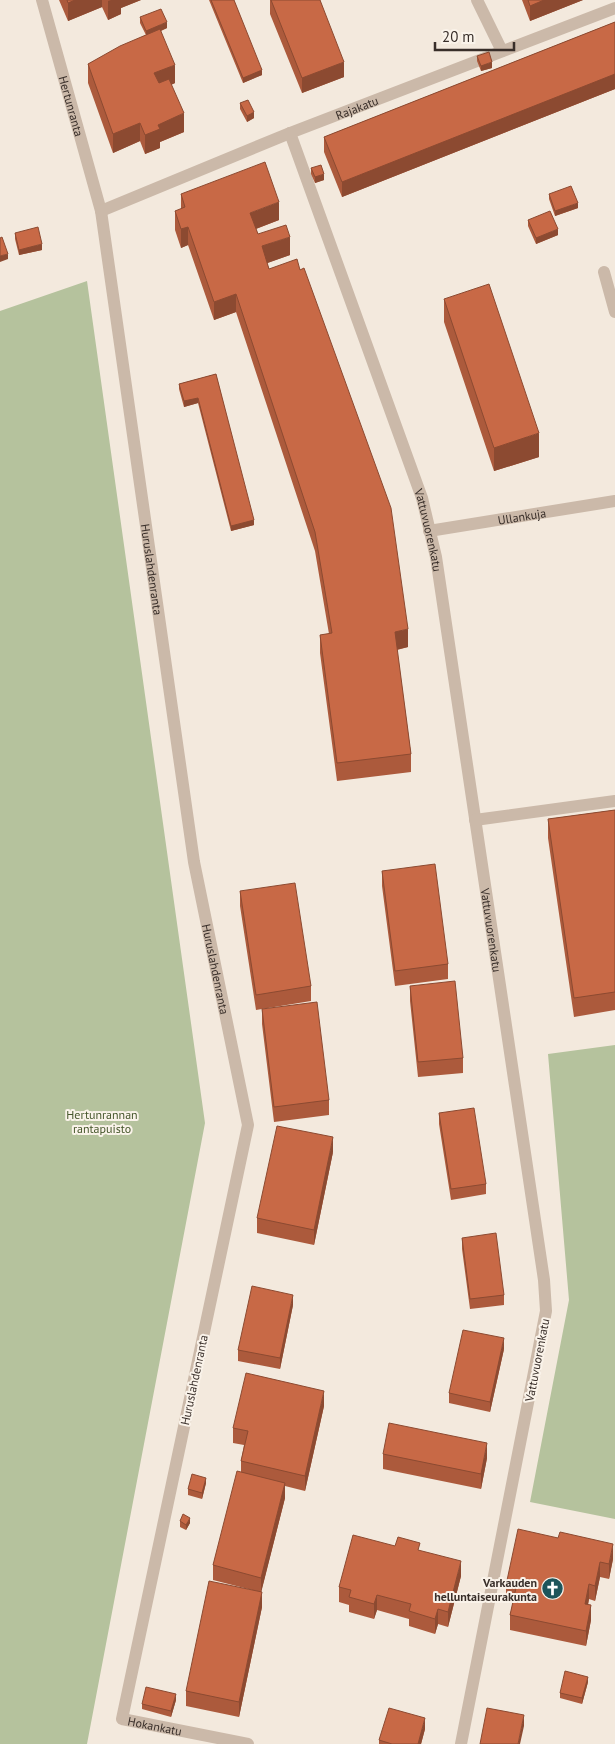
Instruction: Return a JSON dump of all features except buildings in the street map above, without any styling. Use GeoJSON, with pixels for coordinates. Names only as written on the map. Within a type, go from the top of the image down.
{"type":"FeatureCollection","features":[{"type":"Feature","properties":{"kind":"street","name":"Hertunranta"},"geometry":{"type":"LineString","coordinates":[[42,0],[101,211]]}},
{"type":"Feature","properties":{"kind":"street"},"geometry":{"type":"LineString","coordinates":[[477,0],[502,51]]}},
{"type":"Feature","properties":{"kind":"street","name":"Rajakatu"},"geometry":{"type":"LineString","coordinates":[[101,211],[290,133],[615,8]]}},
{"type":"Feature","properties":{"kind":"street","name":"Vattuvuorenkatu"},"geometry":{"type":"LineString","coordinates":[[290,133],[422,498],[436,557],[544,1280],[546,1311],[461,1744]]}},
{"type":"Feature","properties":{"kind":"street","name":"Huruslahdenranta"},"geometry":{"type":"LineString","coordinates":[[101,211],[194,862],[248,1125],[122,1719]]}},
{"type":"Feature","properties":{"kind":"street"},"geometry":{"type":"LineString","coordinates":[[604,272],[615,312]]}},
{"type":"Feature","properties":{"kind":"street","name":"Ullankuja"},"geometry":{"type":"LineString","coordinates":[[429,532],[615,501]]}},
{"type":"Feature","properties":{"kind":"street"},"geometry":{"type":"LineString","coordinates":[[475,820],[615,801]]}},
{"type":"Feature","properties":{"kind":"street","name":"Hokankatu"},"geometry":{"type":"LineString","coordinates":[[122,1719],[248,1744]]}},
{"type":"Feature","properties":{"kind":"green space","name":"Hertunrannan rantapuisto"},"geometry":{"type":"Polygon","coordinates":[[[87,281],[205,1123],[87,1744],[0,1744],[0,311],[87,281]]]}},
{"type":"Feature","properties":{"kind":"green space"},"geometry":{"type":"Polygon","coordinates":[[[615,1045],[615,1519],[530,1502],[569,1300],[548,1054],[615,1045]]]}},
{"type":"Feature","properties":{"kind":"place","name":"Varkauden helluntaiseurakunta"},"geometry":{"type":"Point","coordinates":[553,1589]}}]}
